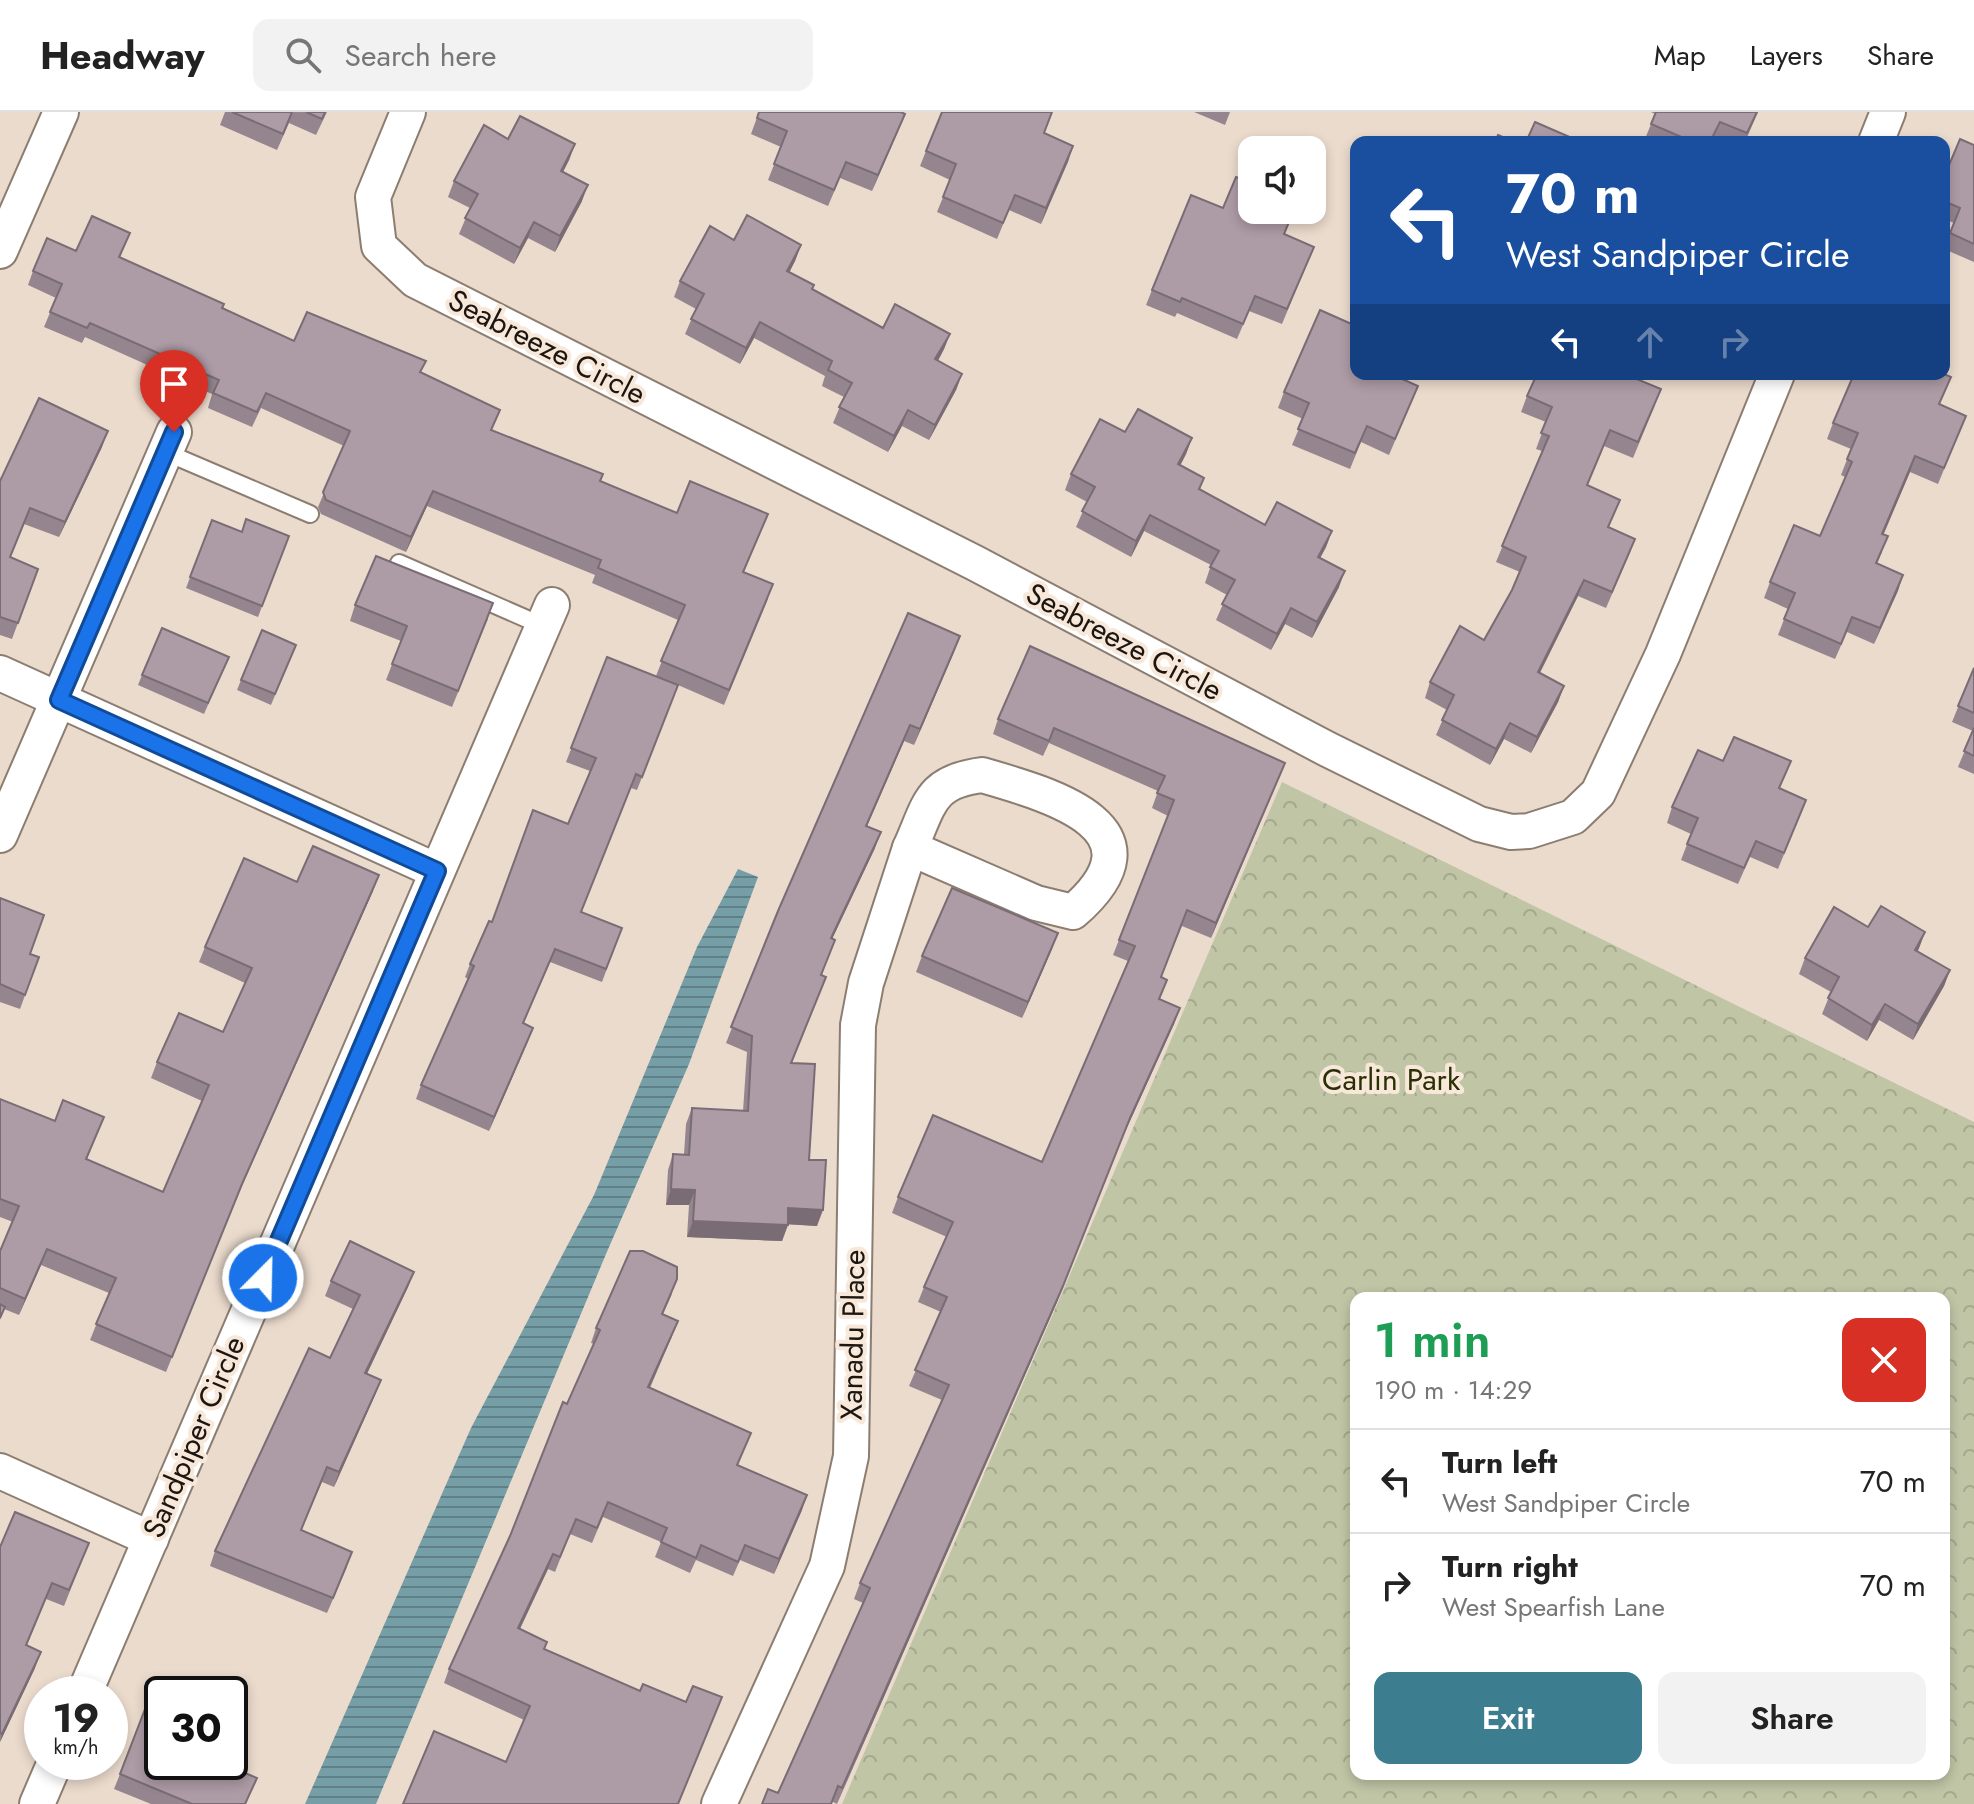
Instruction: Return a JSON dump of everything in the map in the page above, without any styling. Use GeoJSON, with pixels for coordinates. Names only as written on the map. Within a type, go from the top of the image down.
{"type":"FeatureCollection","features":[{"type":"Feature","properties":{"kind":"street"},"geometry":{"type":"LineString","coordinates":[[0,251],[61,112]]}},
{"type":"Feature","properties":{"kind":"street","name":"Seabreeze Circle"},"geometry":{"type":"LineString","coordinates":[[408,112],[373,197],[379,246],[415,280],[975,563],[1327,749],[1496,831],[1529,831],[1573,817],[1598,793],[1663,654],[1775,380]]}},
{"type":"Feature","properties":{"kind":"street"},"geometry":{"type":"LineString","coordinates":[[1878,136],[1888,112]]}},
{"type":"Feature","properties":{"kind":"street"},"geometry":{"type":"LineString","coordinates":[[0,835],[170,442]]}},
{"type":"Feature","properties":{"kind":"street","name":"Sandpiper Circle"},"geometry":{"type":"LineString","coordinates":[[92,1676],[547,616]]}},
{"type":"Feature","properties":{"kind":"street"},"geometry":{"type":"LineString","coordinates":[[0,673],[437,871]]}},
{"type":"Feature","properties":{"kind":"street","name":"Xanadu Place"},"geometry":{"type":"LineString","coordinates":[[719,1804],[827,1566],[851,1456],[858,1025],[866,983],[910,848],[935,795],[952,779],[982,775],[1081,810],[1104,834],[1110,862],[1098,891],[1073,912],[1036,903],[910,848]]}},
{"type":"Feature","properties":{"kind":"street"},"geometry":{"type":"LineString","coordinates":[[0,1471],[151,1539]]}},
{"type":"Feature","properties":{"kind":"street"},"geometry":{"type":"LineString","coordinates":[[37,1804],[47,1780]]}},
{"type":"Feature","properties":{"kind":"lane"},"geometry":{"type":"LineString","coordinates":[[170,442],[310,514]]}},
{"type":"Feature","properties":{"kind":"lane"},"geometry":{"type":"LineString","coordinates":[[399,563],[547,616]]}},
{"type":"Feature","properties":{"kind":"green space","name":"Carlin Park"},"geometry":{"type":"Polygon","coordinates":[[[1282,782],[1974,1122],[1974,1804],[842,1804],[1282,782]]]}},
{"type":"Feature","properties":{"kind":"water"},"geometry":{"type":"Polygon","coordinates":[[[738,869],[758,877],[689,1064],[606,1254],[376,1804],[305,1804],[471,1428],[594,1195],[697,947],[738,869]]]}},
{"type":"Feature","properties":{"kind":"building"},"geometry":{"type":"Polygon","coordinates":[[[232,112],[292,112],[283,134],[232,112]]]}},
{"type":"Feature","properties":{"kind":"building"},"geometry":{"type":"Polygon","coordinates":[[[306,112],[325,112],[322,119],[306,112]]]}},
{"type":"Feature","properties":{"kind":"building"},"geometry":{"type":"Polygon","coordinates":[[[759,112],[905,114],[878,175],[846,162],[834,190],[774,164],[787,131],[757,118],[759,112]]]}},
{"type":"Feature","properties":{"kind":"building"},"geometry":{"type":"Polygon","coordinates":[[[942,112],[1052,112],[1044,133],[1073,146],[1046,208],[1015,195],[1003,223],[943,197],[956,164],[926,151],[942,112]]]}},
{"type":"Feature","properties":{"kind":"building"},"geometry":{"type":"Polygon","coordinates":[[[1656,112],[1757,112],[1747,133],[1720,122],[1713,136],[1679,136],[1651,124],[1656,112]]]}},
{"type":"Feature","properties":{"kind":"building"},"geometry":{"type":"Polygon","coordinates":[[[520,116],[575,144],[561,171],[588,185],[560,236],[534,222],[520,248],[465,218],[478,194],[454,181],[484,125],[508,139],[520,116]]]}},
{"type":"Feature","properties":{"kind":"building"},"geometry":{"type":"Polygon","coordinates":[[[1535,122],[1567,136],[1529,136],[1535,122]]]}},
{"type":"Feature","properties":{"kind":"building"},"geometry":{"type":"Polygon","coordinates":[[[1960,139],[1974,145],[1974,244],[1950,233],[1960,208],[1950,204],[1950,163],[1960,139]]]}},
{"type":"Feature","properties":{"kind":"building"},"geometry":{"type":"Polygon","coordinates":[[[1236,177],[1238,224],[1288,224],[1284,234],[1314,247],[1287,309],[1255,296],[1243,324],[1182,298],[1180,302],[1152,290],[1191,195],[1223,208],[1236,177]]]}},
{"type":"Feature","properties":{"kind":"building"},"geometry":{"type":"Polygon","coordinates":[[[747,215],[801,245],[787,271],[814,285],[812,289],[883,328],[895,304],[950,334],[935,359],[962,374],[935,425],[908,410],[894,436],[839,407],[852,383],[828,370],[832,361],[760,322],[746,348],[691,319],[704,294],[680,281],[710,226],[734,240],[747,215]]]}},
{"type":"Feature","properties":{"kind":"building"},"geometry":{"type":"Polygon","coordinates":[[[92,216],[130,233],[119,257],[224,304],[222,308],[294,341],[307,312],[426,361],[420,372],[500,410],[491,430],[603,474],[600,481],[677,513],[690,481],[768,514],[743,572],[773,584],[729,690],[661,661],[685,605],[598,568],[601,560],[433,491],[411,537],[326,500],[323,492],[350,431],[266,393],[257,412],[213,393],[219,380],[90,323],[87,328],[50,312],[62,284],[33,271],[47,238],[76,251],[92,216]]]}},
{"type":"Feature","properties":{"kind":"building"},"geometry":{"type":"Polygon","coordinates":[[[1320,310],[1350,323],[1350,380],[1404,380],[1418,386],[1395,439],[1367,426],[1355,453],[1298,429],[1309,403],[1284,392],[1320,310]]]}},
{"type":"Feature","properties":{"kind":"building"},"geometry":{"type":"Polygon","coordinates":[[[1534,380],[1639,380],[1661,389],[1638,442],[1610,430],[1587,485],[1620,500],[1608,527],[1635,539],[1612,592],[1584,580],[1538,672],[1564,686],[1537,737],[1510,723],[1496,749],[1442,720],[1454,695],[1430,682],[1460,626],[1484,640],[1512,590],[1526,557],[1502,546],[1549,436],[1541,433],[1552,407],[1527,396],[1534,380]]]}},
{"type":"Feature","properties":{"kind":"building"},"geometry":{"type":"Polygon","coordinates":[[[1851,380],[1950,380],[1939,404],[1966,416],[1944,468],[1915,456],[1882,534],[1888,536],[1876,563],[1903,575],[1880,628],[1852,617],[1841,644],[1784,619],[1795,593],[1770,582],[1794,525],[1820,536],[1852,462],[1847,459],[1858,433],[1833,423],[1851,380]]]}},
{"type":"Feature","properties":{"kind":"building"},"geometry":{"type":"Polygon","coordinates":[[[39,398],[108,431],[65,522],[30,508],[10,557],[38,569],[18,623],[0,617],[0,481],[39,398]]]}},
{"type":"Feature","properties":{"kind":"building"},"geometry":{"type":"Polygon","coordinates":[[[1138,409],[1192,438],[1178,464],[1204,478],[1199,489],[1265,525],[1277,502],[1332,531],[1318,557],[1345,571],[1317,622],[1291,608],[1277,634],[1222,604],[1235,580],[1210,567],[1219,551],[1150,515],[1136,541],[1082,511],[1095,487],[1071,474],[1100,419],[1125,432],[1138,409]]]}},
{"type":"Feature","properties":{"kind":"building"},"geometry":{"type":"Polygon","coordinates":[[[246,519],[289,536],[262,606],[190,577],[212,520],[242,532],[246,519]]]}},
{"type":"Feature","properties":{"kind":"building"},"geometry":{"type":"Polygon","coordinates":[[[376,556],[493,603],[458,691],[392,664],[407,626],[355,605],[376,556]]]}},
{"type":"Feature","properties":{"kind":"building"},"geometry":{"type":"Polygon","coordinates":[[[908,613],[960,636],[920,729],[910,725],[866,826],[881,832],[831,938],[835,940],[821,975],[826,977],[791,1063],[815,1064],[809,1160],[826,1160],[823,1210],[788,1208],[788,1225],[693,1221],[695,1190],[671,1189],[673,1154],[689,1155],[692,1108],[748,1111],[752,1036],[731,1027],[908,613]]]}},
{"type":"Feature","properties":{"kind":"building"},"geometry":{"type":"Polygon","coordinates":[[[162,628],[229,657],[208,703],[142,675],[162,628]]]}},
{"type":"Feature","properties":{"kind":"building"},"geometry":{"type":"Polygon","coordinates":[[[262,630],[296,645],[275,694],[241,680],[262,630]]]}},
{"type":"Feature","properties":{"kind":"building"},"geometry":{"type":"Polygon","coordinates":[[[1030,646],[1285,763],[1216,923],[1187,910],[1161,977],[1167,980],[1159,999],[1180,1008],[1130,1118],[1063,1286],[842,1788],[838,1786],[831,1804],[762,1804],[768,1789],[778,1793],[870,1588],[860,1583],[949,1385],[915,1370],[947,1297],[924,1287],[953,1222],[898,1197],[933,1115],[1042,1162],[1135,946],[1119,940],[1174,800],[1157,793],[1165,776],[1054,728],[1049,741],[998,719],[1030,646]]]}},
{"type":"Feature","properties":{"kind":"building"},"geometry":{"type":"Polygon","coordinates":[[[607,657],[678,685],[642,777],[636,774],[581,912],[622,928],[606,969],[555,949],[523,1023],[533,1028],[494,1117],[421,1085],[474,966],[470,964],[489,921],[492,922],[533,810],[568,824],[596,758],[571,748],[607,657]]]}},
{"type":"Feature","properties":{"kind":"building"},"geometry":{"type":"Polygon","coordinates":[[[1974,668],[1974,713],[1958,706],[1974,668]]]}},
{"type":"Feature","properties":{"kind":"building"},"geometry":{"type":"Polygon","coordinates":[[[1974,728],[1974,756],[1964,751],[1974,728]]]}},
{"type":"Feature","properties":{"kind":"building"},"geometry":{"type":"Polygon","coordinates":[[[1734,737],[1791,761],[1779,788],[1806,800],[1784,853],[1756,841],[1744,868],[1687,844],[1698,818],[1672,807],[1698,750],[1723,761],[1734,737]]]}},
{"type":"Feature","properties":{"kind":"building"},"geometry":{"type":"Polygon","coordinates":[[[313,846],[379,875],[242,1184],[172,1357],[96,1324],[116,1278],[47,1249],[25,1299],[0,1288],[0,1251],[19,1206],[0,1199],[0,1099],[55,1121],[63,1100],[104,1117],[86,1159],[163,1192],[209,1085],[157,1062],[179,1013],[223,1032],[252,968],[205,947],[244,858],[297,882],[313,846]]]}},
{"type":"Feature","properties":{"kind":"building"},"geometry":{"type":"Polygon","coordinates":[[[952,888],[1058,933],[1028,1002],[922,956],[952,888]]]}},
{"type":"Feature","properties":{"kind":"building"},"geometry":{"type":"Polygon","coordinates":[[[0,898],[44,915],[30,954],[39,957],[25,995],[0,984],[0,898]]]}},
{"type":"Feature","properties":{"kind":"building"},"geometry":{"type":"Polygon","coordinates":[[[1881,906],[1925,932],[1915,950],[1950,970],[1918,1024],[1885,1004],[1872,1025],[1828,998],[1839,977],[1805,958],[1834,907],[1868,927],[1881,906]]]}},
{"type":"Feature","properties":{"kind":"building"},"geometry":{"type":"Polygon","coordinates":[[[350,1241],[414,1272],[365,1373],[381,1380],[339,1472],[327,1467],[301,1530],[352,1552],[333,1598],[215,1551],[309,1348],[330,1358],[360,1295],[331,1281],[350,1241]]]}},
{"type":"Feature","properties":{"kind":"building"},"geometry":{"type":"Polygon","coordinates":[[[630,1251],[643,1251],[677,1267],[677,1279],[662,1314],[678,1321],[648,1387],[751,1433],[737,1465],[807,1495],[779,1559],[745,1545],[738,1562],[701,1545],[696,1558],[661,1542],[667,1528],[608,1502],[597,1528],[576,1519],[560,1557],[553,1554],[518,1628],[547,1642],[544,1649],[640,1691],[643,1684],[686,1702],[693,1686],[722,1697],[678,1804],[403,1804],[434,1731],[506,1762],[530,1706],[449,1669],[510,1536],[563,1402],[567,1404],[600,1330],[596,1328],[630,1251]]]}},
{"type":"Feature","properties":{"kind":"building"},"geometry":{"type":"Polygon","coordinates":[[[15,1512],[89,1543],[69,1590],[52,1583],[26,1645],[41,1652],[30,1676],[24,1676],[24,1688],[2,1734],[0,1733],[0,1547],[15,1512]]]}},
{"type":"Feature","properties":{"kind":"building"},"geometry":{"type":"Polygon","coordinates":[[[144,1712],[144,1780],[248,1780],[248,1774],[257,1778],[245,1804],[192,1804],[128,1777],[128,1753],[144,1712]]]}},
{"type":"Feature","properties":{"kind":"route"},"geometry":{"type":"LineString","coordinates":[[174,432],[59,700],[437,871],[263,1278]]}}]}
